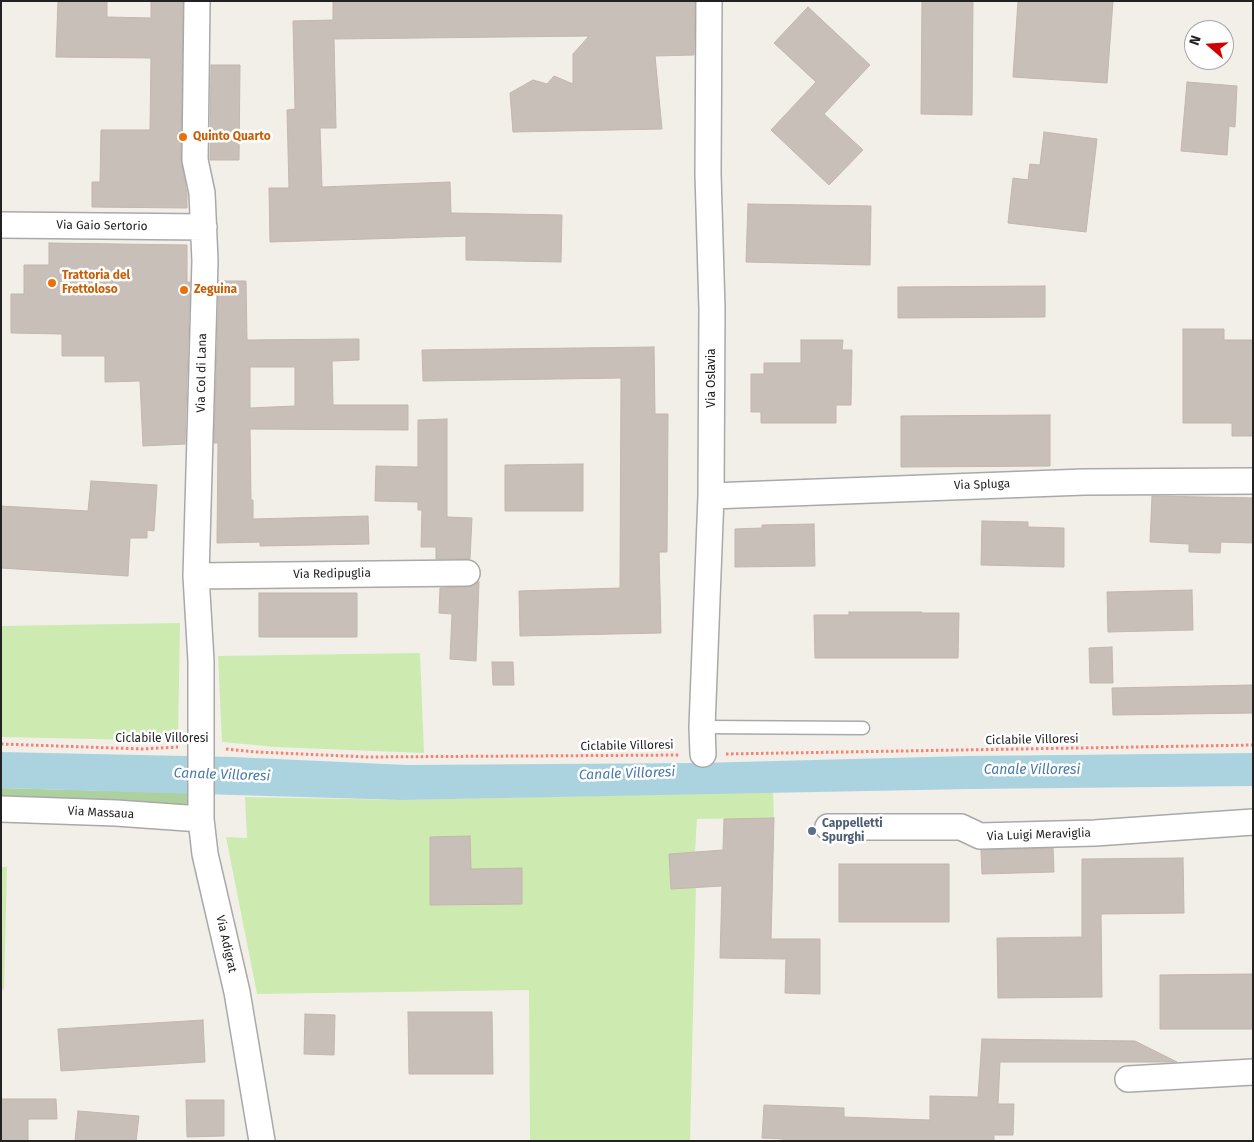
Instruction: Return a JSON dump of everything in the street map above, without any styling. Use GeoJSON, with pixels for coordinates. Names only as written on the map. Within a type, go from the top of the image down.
{"type":"FeatureCollection","features":[{"type":"Feature","properties":{"kind":"street","name":"Via Col di Lana"},"geometry":{"type":"LineString","coordinates":[[197,1],[195,160],[202,193],[204,228],[196,576],[201,661],[201,749]]}},
{"type":"Feature","properties":{"kind":"street","name":"Via Oslavia"},"geometry":{"type":"LineString","coordinates":[[704,754],[702,727],[712,496],[712,309],[708,174],[709,1]]}},
{"type":"Feature","properties":{"kind":"street","name":"Via Gaio Sertorio"},"geometry":{"type":"LineString","coordinates":[[1,225],[204,228]]}},
{"type":"Feature","properties":{"kind":"street","name":"Via Spluga"},"geometry":{"type":"LineString","coordinates":[[712,496],[1084,482],[1253,481]]}},
{"type":"Feature","properties":{"kind":"street","name":"Via Redipuglia"},"geometry":{"type":"LineString","coordinates":[[196,576],[468,573]]}},
{"type":"Feature","properties":{"kind":"street","name":"Via Adigrat"},"geometry":{"type":"LineString","coordinates":[[201,749],[201,812],[205,854],[237,992],[262,1141]]}},
{"type":"Feature","properties":{"kind":"street","name":"Via Massaua"},"geometry":{"type":"LineString","coordinates":[[1,809],[116,813],[201,812]]}},
{"type":"Feature","properties":{"kind":"street","name":"Via Luigi Meraviglia"},"geometry":{"type":"LineString","coordinates":[[828,827],[961,827],[980,836],[1095,833],[1253,822]]}},
{"type":"Feature","properties":{"kind":"street"},"geometry":{"type":"LineString","coordinates":[[1128,1079],[1253,1072]]}},
{"type":"Feature","properties":{"kind":"lane"},"geometry":{"type":"LineString","coordinates":[[702,727],[862,728]]}},
{"type":"Feature","properties":{"kind":"path","name":"Ciclabile Villoresi"},"geometry":{"type":"LineString","coordinates":[[1,744],[201,749],[368,757],[704,754],[1253,745]]}},
{"type":"Feature","properties":{"kind":"green space"},"geometry":{"type":"Polygon","coordinates":[[[180,623],[178,738],[139,740],[1,737],[1,626],[180,623]]]}},
{"type":"Feature","properties":{"kind":"green space"},"geometry":{"type":"Polygon","coordinates":[[[420,653],[424,753],[276,747],[222,742],[218,656],[420,653]]]}},
{"type":"Feature","properties":{"kind":"green space"},"geometry":{"type":"Polygon","coordinates":[[[1,788],[194,793],[194,806],[1,796],[1,788]]]}},
{"type":"Feature","properties":{"kind":"green space"},"geometry":{"type":"Polygon","coordinates":[[[773,792],[774,818],[697,819],[695,852],[669,854],[671,888],[696,887],[690,1141],[530,1141],[529,990],[257,994],[226,837],[247,838],[245,797],[402,800],[773,792]]]}},
{"type":"Feature","properties":{"kind":"green space"},"geometry":{"type":"Polygon","coordinates":[[[1,867],[7,867],[4,990],[1,989],[1,867]]]}},
{"type":"Feature","properties":{"kind":"water","name":"Canale Villoresi"},"geometry":{"type":"Polygon","coordinates":[[[1,752],[233,757],[407,765],[699,763],[968,756],[1253,753],[1253,786],[971,789],[402,800],[1,788],[1,752]]]}},
{"type":"Feature","properties":{"kind":"building"},"geometry":{"type":"Polygon","coordinates":[[[58,1],[107,1],[107,17],[151,18],[151,1],[183,1],[181,160],[187,194],[187,208],[92,207],[92,182],[100,182],[101,130],[150,130],[151,58],[56,57],[58,1]]]}},
{"type":"Feature","properties":{"kind":"building"},"geometry":{"type":"Polygon","coordinates":[[[333,1],[695,1],[694,55],[655,56],[662,129],[513,132],[510,93],[533,80],[547,84],[554,76],[573,84],[573,54],[589,36],[334,39],[336,128],[320,128],[322,187],[450,182],[451,213],[562,215],[561,262],[466,260],[466,236],[270,242],[269,188],[289,188],[287,110],[295,109],[293,21],[333,20],[333,1]]]}},
{"type":"Feature","properties":{"kind":"building"},"geometry":{"type":"Polygon","coordinates":[[[922,1],[973,1],[972,115],[921,114],[922,1]]]}},
{"type":"Feature","properties":{"kind":"building"},"geometry":{"type":"Polygon","coordinates":[[[1018,1],[1113,1],[1107,83],[1013,77],[1018,1]]]}},
{"type":"Feature","properties":{"kind":"building"},"geometry":{"type":"Polygon","coordinates":[[[808,7],[870,65],[824,114],[863,150],[829,185],[771,130],[816,82],[774,43],[808,7]]]}},
{"type":"Feature","properties":{"kind":"building"},"geometry":{"type":"Polygon","coordinates":[[[211,65],[240,65],[239,160],[210,160],[211,65]]]}},
{"type":"Feature","properties":{"kind":"building"},"geometry":{"type":"Polygon","coordinates":[[[1187,82],[1237,86],[1235,127],[1229,126],[1227,155],[1181,151],[1187,82]]]}},
{"type":"Feature","properties":{"kind":"building"},"geometry":{"type":"Polygon","coordinates":[[[1044,132],[1097,139],[1086,232],[1008,223],[1013,178],[1028,180],[1030,164],[1040,165],[1044,132]]]}},
{"type":"Feature","properties":{"kind":"building"},"geometry":{"type":"Polygon","coordinates":[[[748,204],[871,206],[870,265],[746,262],[748,204]]]}},
{"type":"Feature","properties":{"kind":"building"},"geometry":{"type":"Polygon","coordinates":[[[49,243],[187,245],[187,282],[190,282],[185,444],[143,446],[140,381],[105,382],[105,356],[62,356],[62,334],[11,333],[11,294],[24,294],[24,265],[49,265],[49,243]]]}},
{"type":"Feature","properties":{"kind":"building"},"geometry":{"type":"Polygon","coordinates":[[[219,281],[246,281],[247,340],[359,339],[359,360],[332,361],[333,405],[408,405],[408,430],[250,429],[253,519],[368,516],[369,544],[260,546],[260,542],[217,543],[218,443],[214,443],[219,281]],[[250,367],[250,408],[295,406],[295,367],[250,367]]]}},
{"type":"Feature","properties":{"kind":"building"},"geometry":{"type":"Polygon","coordinates":[[[1045,286],[1045,317],[898,318],[898,287],[1045,286]]]}},
{"type":"Feature","properties":{"kind":"building"},"geometry":{"type":"Polygon","coordinates":[[[1183,329],[1224,329],[1224,340],[1253,340],[1253,436],[1232,436],[1232,423],[1183,423],[1183,329]]]}},
{"type":"Feature","properties":{"kind":"building"},"geometry":{"type":"Polygon","coordinates":[[[801,340],[843,340],[842,350],[852,350],[851,405],[836,405],[836,423],[761,423],[761,412],[751,412],[751,374],[764,374],[764,363],[801,363],[801,340]]]}},
{"type":"Feature","properties":{"kind":"building"},"geometry":{"type":"Polygon","coordinates":[[[654,347],[655,414],[668,414],[667,552],[659,552],[661,633],[520,636],[519,591],[620,588],[621,378],[423,381],[422,350],[654,347]]]}},
{"type":"Feature","properties":{"kind":"building"},"geometry":{"type":"Polygon","coordinates":[[[1050,415],[1050,466],[901,467],[901,416],[1050,415]]]}},
{"type":"Feature","properties":{"kind":"building"},"geometry":{"type":"Polygon","coordinates":[[[447,419],[447,517],[472,518],[470,559],[436,559],[436,547],[421,547],[422,510],[418,510],[418,502],[375,501],[376,466],[418,467],[418,420],[447,419]]]}},
{"type":"Feature","properties":{"kind":"building"},"geometry":{"type":"Polygon","coordinates":[[[583,464],[583,511],[505,511],[505,465],[583,464]]]}},
{"type":"Feature","properties":{"kind":"building"},"geometry":{"type":"Polygon","coordinates":[[[91,481],[157,485],[154,531],[147,530],[147,538],[130,538],[128,576],[1,568],[1,506],[88,511],[91,481]]]}},
{"type":"Feature","properties":{"kind":"building"},"geometry":{"type":"Polygon","coordinates":[[[1152,496],[1253,498],[1253,543],[1221,542],[1220,553],[1189,552],[1189,544],[1150,542],[1152,496]]]}},
{"type":"Feature","properties":{"kind":"building"},"geometry":{"type":"Polygon","coordinates":[[[982,521],[1028,522],[1028,527],[1064,528],[1064,567],[981,565],[982,521]]]}},
{"type":"Feature","properties":{"kind":"building"},"geometry":{"type":"Polygon","coordinates":[[[814,524],[815,566],[735,567],[735,529],[762,528],[762,525],[814,524]]]}},
{"type":"Feature","properties":{"kind":"building"},"geometry":{"type":"Polygon","coordinates":[[[479,582],[476,661],[450,659],[452,614],[439,613],[440,588],[467,587],[479,582]]]}},
{"type":"Feature","properties":{"kind":"building"},"geometry":{"type":"Polygon","coordinates":[[[1192,590],[1193,630],[1108,632],[1107,592],[1192,590]]]}},
{"type":"Feature","properties":{"kind":"building"},"geometry":{"type":"Polygon","coordinates":[[[259,593],[357,593],[357,637],[259,637],[259,593]]]}},
{"type":"Feature","properties":{"kind":"building"},"geometry":{"type":"Polygon","coordinates":[[[849,612],[959,613],[958,658],[815,658],[814,615],[849,615],[849,612]]]}},
{"type":"Feature","properties":{"kind":"building"},"geometry":{"type":"Polygon","coordinates":[[[1112,647],[1113,683],[1090,683],[1089,648],[1112,647]]]}},
{"type":"Feature","properties":{"kind":"building"},"geometry":{"type":"Polygon","coordinates":[[[492,662],[513,662],[514,685],[493,685],[492,662]]]}},
{"type":"Feature","properties":{"kind":"building"},"geometry":{"type":"Polygon","coordinates":[[[1253,685],[1253,713],[1113,715],[1112,688],[1253,685]]]}},
{"type":"Feature","properties":{"kind":"building"},"geometry":{"type":"Polygon","coordinates":[[[774,818],[771,939],[820,939],[820,994],[785,993],[786,959],[720,958],[722,886],[671,889],[669,854],[723,850],[724,819],[774,818]]]}},
{"type":"Feature","properties":{"kind":"building"},"geometry":{"type":"Polygon","coordinates":[[[470,836],[471,869],[522,868],[522,904],[430,905],[430,837],[470,836]]]}},
{"type":"Feature","properties":{"kind":"building"},"geometry":{"type":"Polygon","coordinates":[[[1053,848],[1054,872],[982,874],[981,850],[1053,848]]]}},
{"type":"Feature","properties":{"kind":"building"},"geometry":{"type":"Polygon","coordinates":[[[1183,858],[1184,913],[1101,914],[1102,997],[998,998],[997,938],[1082,937],[1082,859],[1183,858]]]}},
{"type":"Feature","properties":{"kind":"building"},"geometry":{"type":"Polygon","coordinates":[[[839,864],[949,864],[949,922],[839,922],[839,864]]]}},
{"type":"Feature","properties":{"kind":"building"},"geometry":{"type":"Polygon","coordinates":[[[1253,974],[1253,1029],[1160,1029],[1160,975],[1253,974]]]}},
{"type":"Feature","properties":{"kind":"building"},"geometry":{"type":"Polygon","coordinates":[[[408,1012],[492,1012],[493,1074],[409,1074],[408,1012]]]}},
{"type":"Feature","properties":{"kind":"building"},"geometry":{"type":"Polygon","coordinates":[[[305,1014],[335,1015],[334,1055],[304,1054],[305,1014]]]}},
{"type":"Feature","properties":{"kind":"building"},"geometry":{"type":"Polygon","coordinates":[[[203,1020],[205,1062],[61,1071],[58,1029],[203,1020]]]}},
{"type":"Feature","properties":{"kind":"building"},"geometry":{"type":"Polygon","coordinates":[[[982,1039],[1135,1041],[1177,1062],[1000,1062],[998,1104],[1014,1104],[1013,1135],[994,1135],[994,1141],[783,1141],[783,1139],[762,1138],[764,1105],[844,1108],[844,1117],[930,1120],[930,1096],[978,1097],[982,1039]]]}},
{"type":"Feature","properties":{"kind":"building"},"geometry":{"type":"Polygon","coordinates":[[[1,1099],[56,1099],[57,1119],[28,1119],[28,1141],[1,1141],[1,1099]]]}},
{"type":"Feature","properties":{"kind":"building"},"geometry":{"type":"Polygon","coordinates":[[[186,1100],[224,1100],[224,1136],[187,1137],[186,1100]]]}},
{"type":"Feature","properties":{"kind":"building"},"geometry":{"type":"Polygon","coordinates":[[[78,1111],[139,1116],[136,1141],[75,1141],[78,1111]]]}},
{"type":"Feature","properties":{"kind":"place","name":"Quinto Quarto"},"geometry":{"type":"Point","coordinates":[183,137]}},
{"type":"Feature","properties":{"kind":"place","name":"Trattoria del Frettoloso"},"geometry":{"type":"Point","coordinates":[52,283]}},
{"type":"Feature","properties":{"kind":"place","name":"Zeguina"},"geometry":{"type":"Point","coordinates":[184,290]}},
{"type":"Feature","properties":{"kind":"place","name":"Cappelletti Spurghi"},"geometry":{"type":"Point","coordinates":[812,831]}}]}
